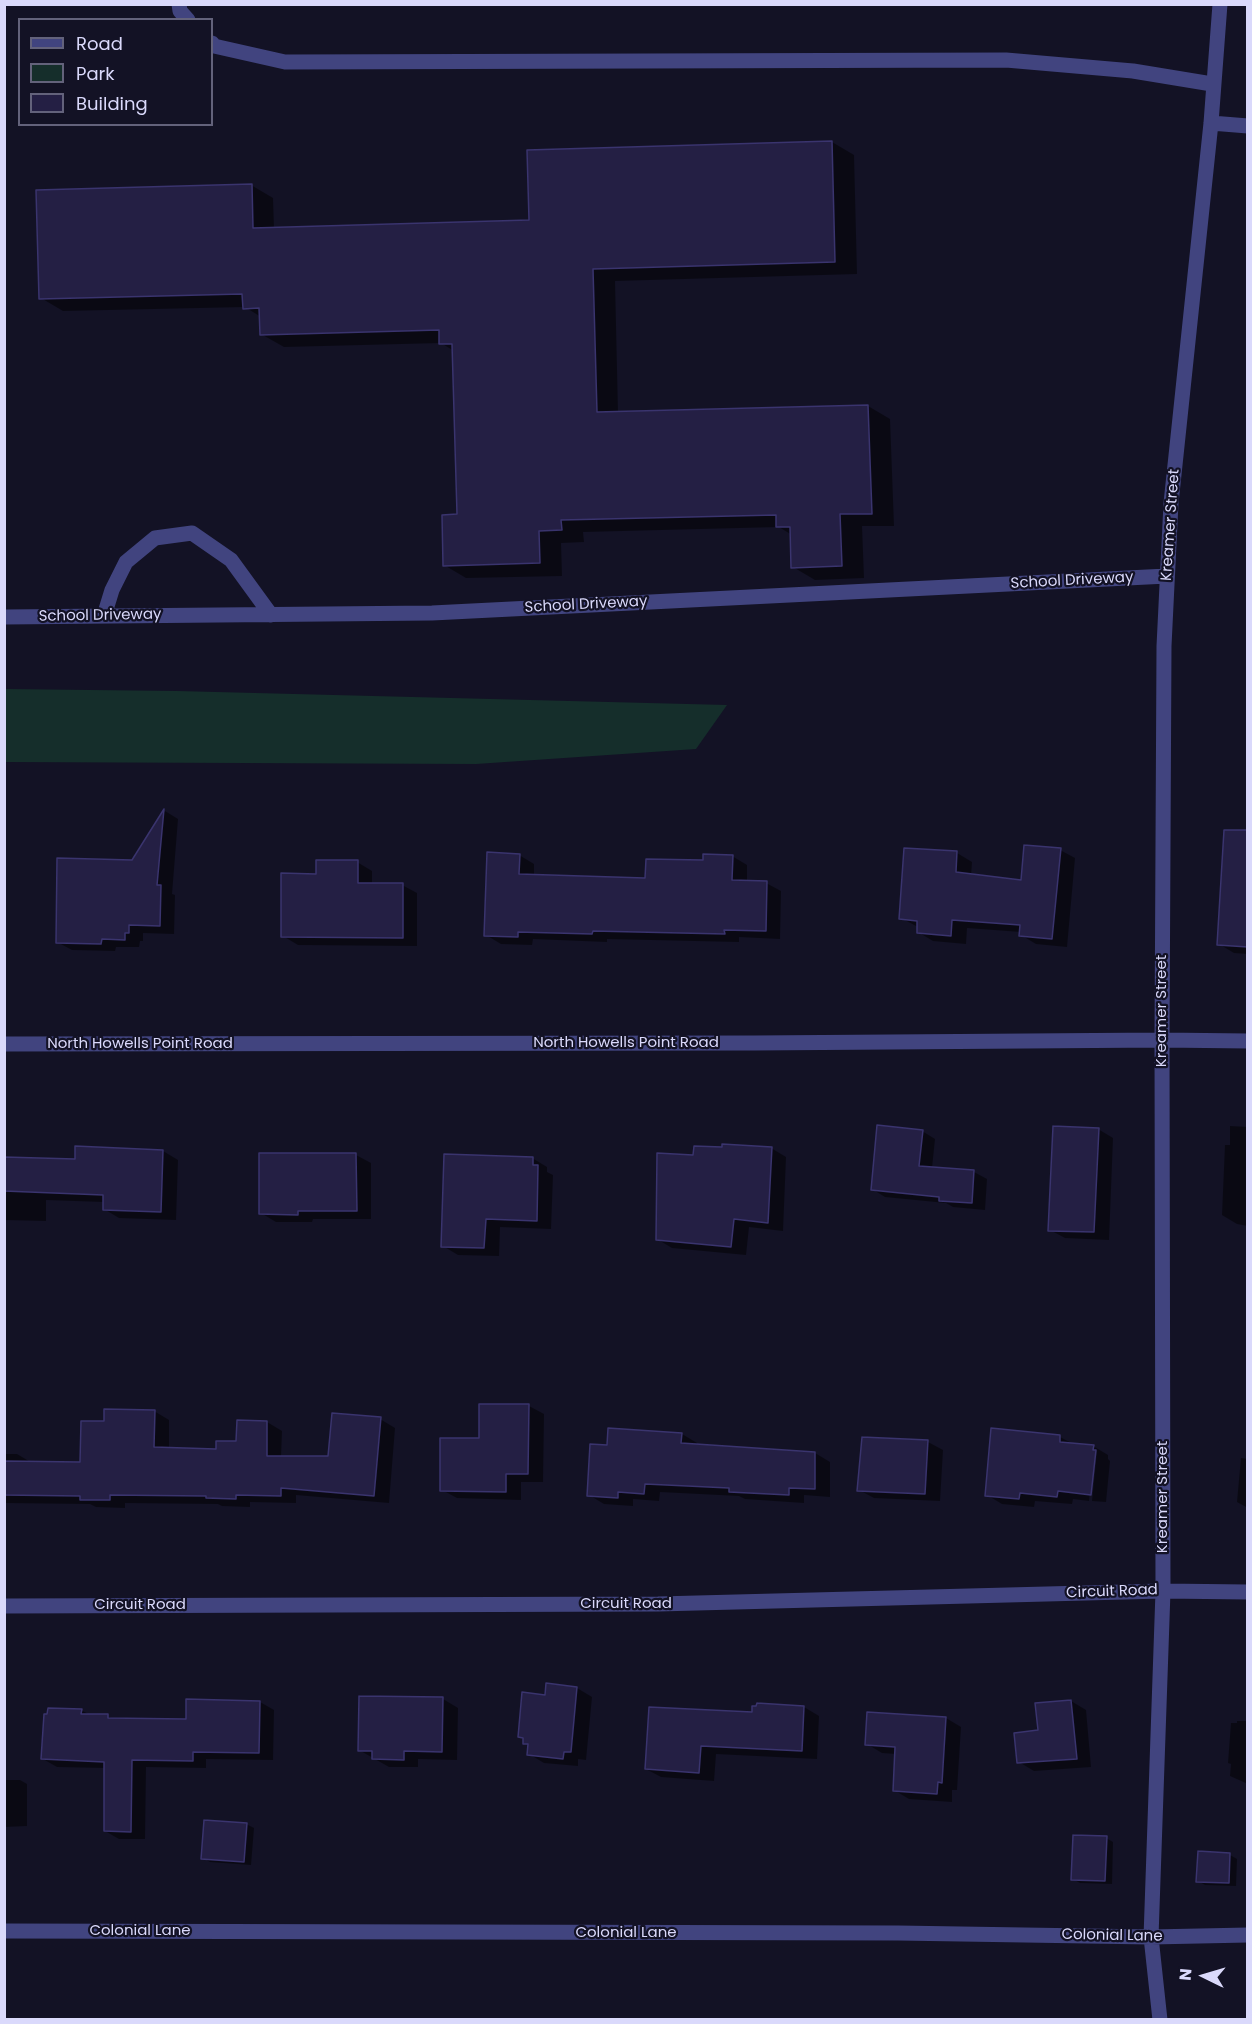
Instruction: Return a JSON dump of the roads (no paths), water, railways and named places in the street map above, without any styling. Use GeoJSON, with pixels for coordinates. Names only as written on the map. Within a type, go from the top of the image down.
{"type":"FeatureCollection","features":[{"type":"Feature","properties":{"kind":"street"},"geometry":{"type":"LineString","coordinates":[[179,4],[180,11],[186,18]]}},
{"type":"Feature","properties":{"kind":"street","name":"Kreamer Street"},"geometry":{"type":"LineString","coordinates":[[1160,2019],[1151,1937],[1163,1591],[1164,646],[1171,503],[1211,123],[1212,84],[1220,4]]}},
{"type":"Feature","properties":{"kind":"street"},"geometry":{"type":"LineString","coordinates":[[213,44],[285,62],[1006,60],[1133,71],[1212,84]]}},
{"type":"Feature","properties":{"kind":"street"},"geometry":{"type":"LineString","coordinates":[[1211,123],[1248,126]]}},
{"type":"Feature","properties":{"kind":"street"},"geometry":{"type":"LineString","coordinates":[[104,616],[112,590],[126,562],[155,538],[192,534],[231,560],[271,615]]}},
{"type":"Feature","properties":{"kind":"street","name":"School Driveway"},"geometry":{"type":"LineString","coordinates":[[4,617],[443,613],[1167,576]]}},
{"type":"Feature","properties":{"kind":"street","name":"North Howells Point Road"},"geometry":{"type":"LineString","coordinates":[[4,1044],[1248,1041]]}},
{"type":"Feature","properties":{"kind":"street","name":"Circuit Road"},"geometry":{"type":"LineString","coordinates":[[4,1606],[658,1604],[1163,1591],[1248,1592]]}},
{"type":"Feature","properties":{"kind":"street","name":"Colonial Lane"},"geometry":{"type":"LineString","coordinates":[[4,1931],[897,1933],[1151,1937],[1248,1935]]}}]}
